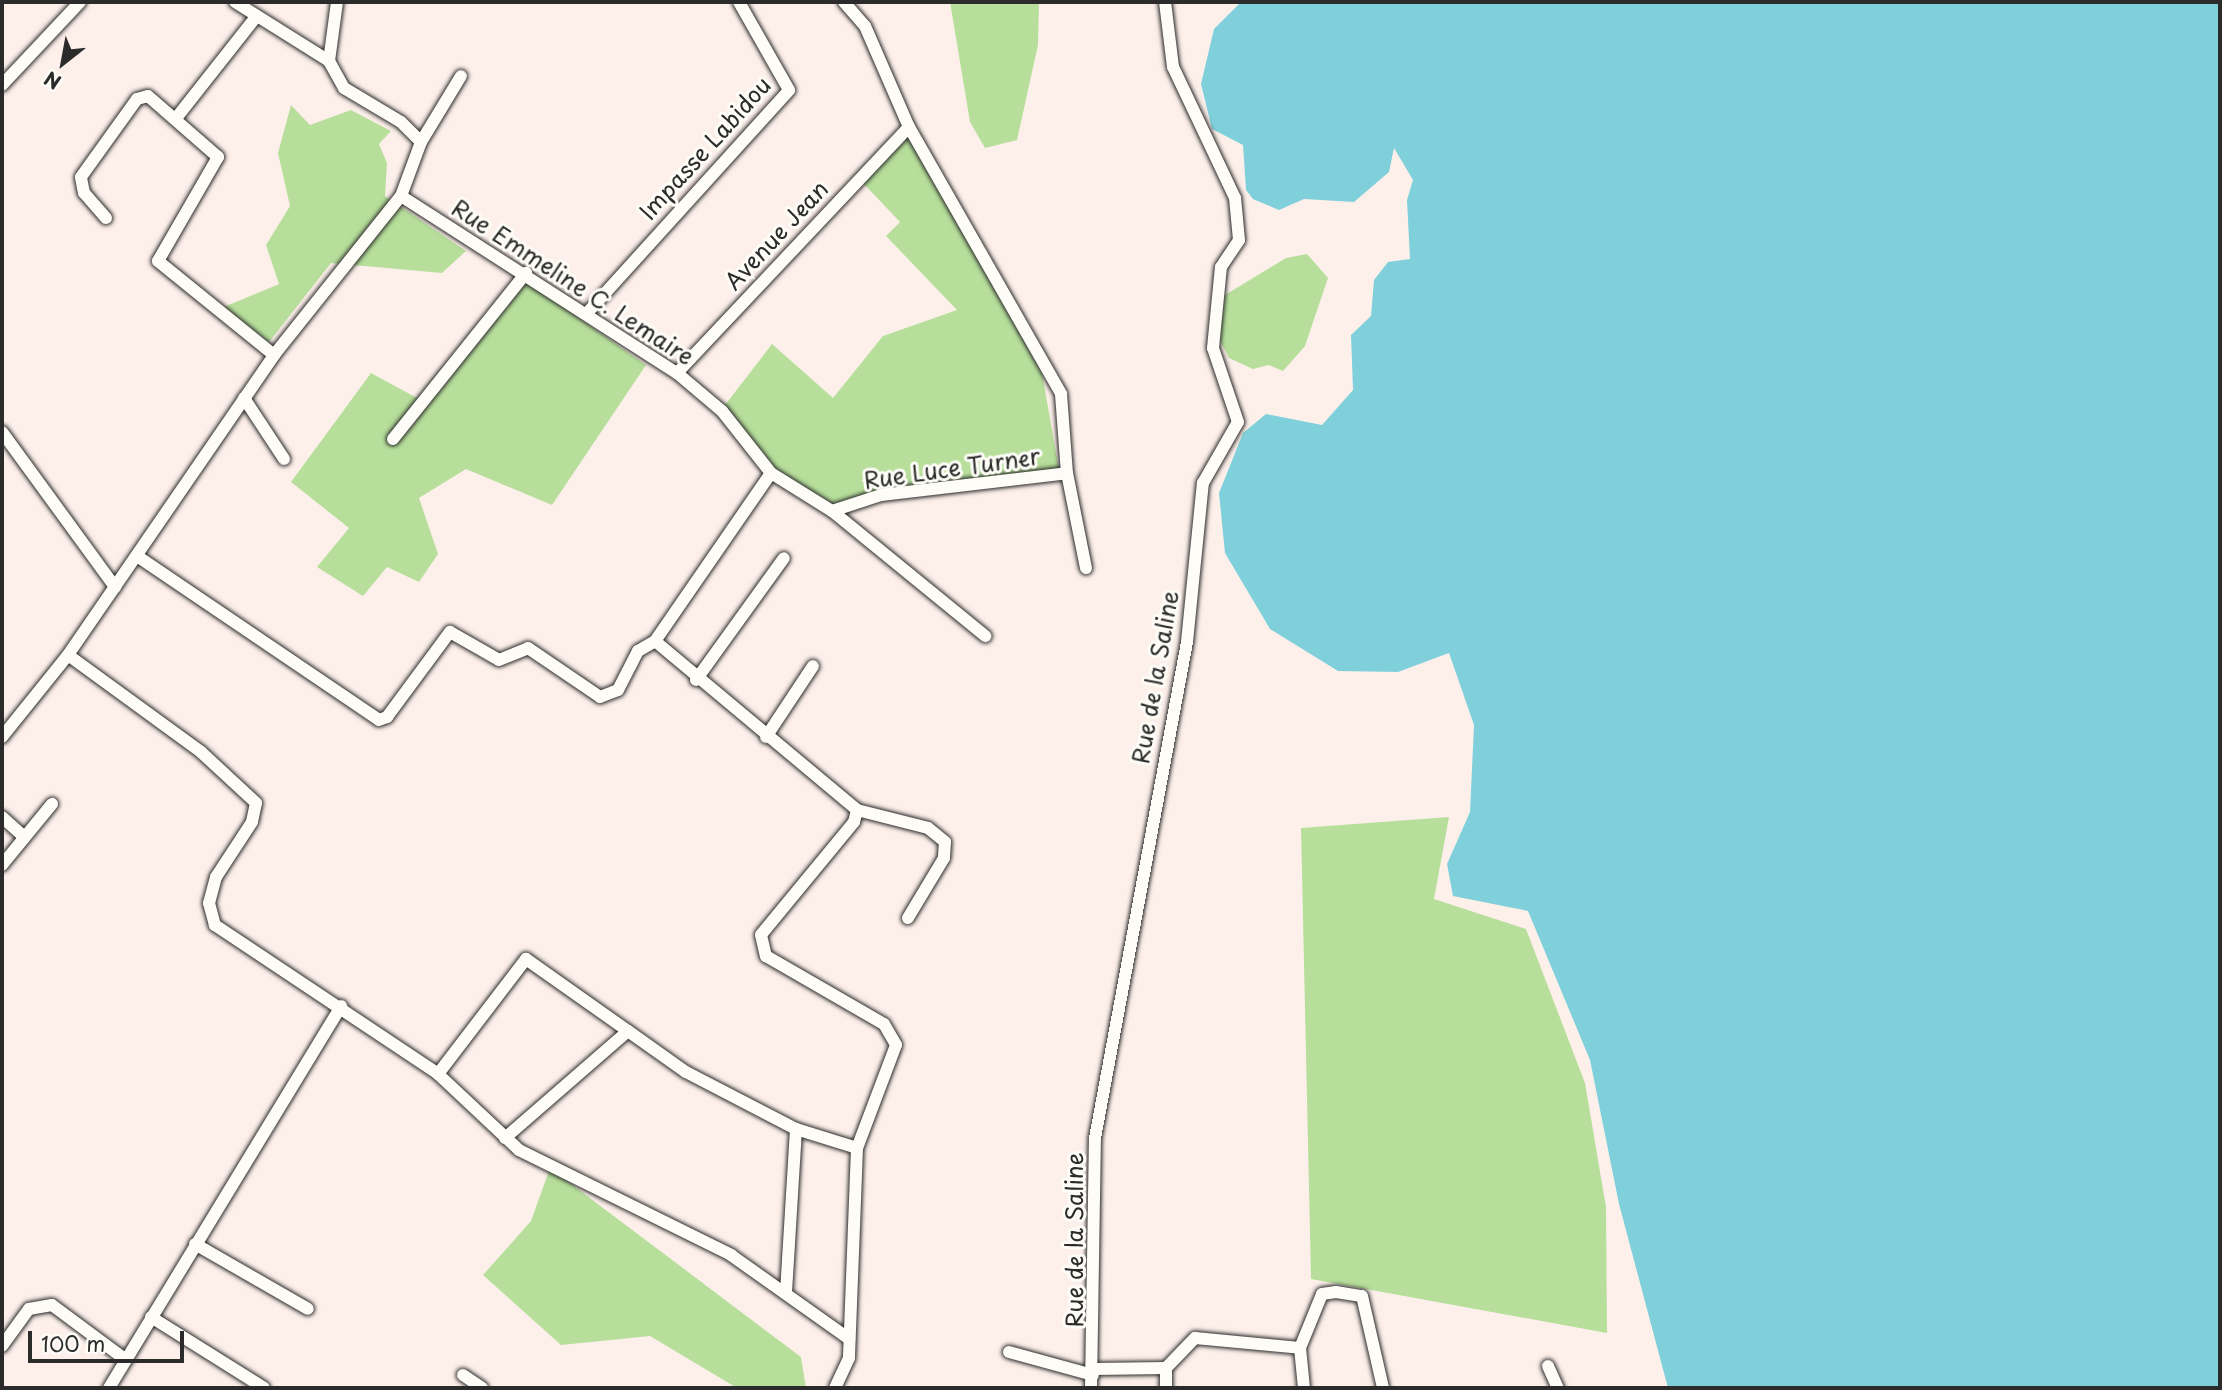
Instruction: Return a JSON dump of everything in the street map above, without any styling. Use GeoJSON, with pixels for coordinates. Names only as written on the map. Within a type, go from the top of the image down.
{"type":"FeatureCollection","features":[{"type":"Feature","properties":{"kind":"street"},"geometry":{"type":"LineString","coordinates":[[2,85],[79,2]]}},
{"type":"Feature","properties":{"kind":"street"},"geometry":{"type":"LineString","coordinates":[[235,2],[329,61],[344,89],[401,122],[421,142]]}},
{"type":"Feature","properties":{"kind":"street"},"geometry":{"type":"LineString","coordinates":[[329,61],[337,2]]}},
{"type":"Feature","properties":{"kind":"street","name":"Impasse Labidou"},"geometry":{"type":"LineString","coordinates":[[588,312],[786,96],[788,82],[739,2]]}},
{"type":"Feature","properties":{"kind":"street"},"geometry":{"type":"LineString","coordinates":[[844,2],[866,26],[909,127],[1061,394],[1067,473],[1086,568]]}},
{"type":"Feature","properties":{"kind":"street","name":"Rue de la Saline"},"geometry":{"type":"LineString","coordinates":[[1091,1388],[1094,1372],[1095,1138],[1187,642],[1203,484],[1238,422],[1213,348],[1221,267],[1239,240],[1235,198],[1173,67],[1165,2]]}},
{"type":"Feature","properties":{"kind":"street"},"geometry":{"type":"LineString","coordinates":[[177,117],[256,16]]}},
{"type":"Feature","properties":{"kind":"street"},"geometry":{"type":"LineString","coordinates":[[2,737],[68,654],[274,355],[401,196],[421,142],[461,76]]}},
{"type":"Feature","properties":{"kind":"street"},"geometry":{"type":"LineString","coordinates":[[106,218],[79,184],[87,166],[142,96],[177,117],[218,157],[158,261],[274,355]]}},
{"type":"Feature","properties":{"kind":"street","name":"Avenue Jean"},"geometry":{"type":"LineString","coordinates":[[677,373],[909,127]]}},
{"type":"Feature","properties":{"kind":"street","name":"Rue Emmeline C. Lemaire"},"geometry":{"type":"LineString","coordinates":[[401,196],[588,312],[677,373],[722,411],[771,473]]}},
{"type":"Feature","properties":{"kind":"street"},"geometry":{"type":"LineString","coordinates":[[393,439],[526,273]]}},
{"type":"Feature","properties":{"kind":"street"},"geometry":{"type":"LineString","coordinates":[[244,398],[284,459]]}},
{"type":"Feature","properties":{"kind":"street"},"geometry":{"type":"LineString","coordinates":[[2,432],[115,587]]}},
{"type":"Feature","properties":{"kind":"street"},"geometry":{"type":"LineString","coordinates":[[137,556],[379,720],[387,717],[450,632],[499,660],[528,648],[600,697],[618,690],[638,650],[655,641],[771,473],[832,511],[985,636]]}},
{"type":"Feature","properties":{"kind":"street","name":"Rue Luce Turner"},"geometry":{"type":"LineString","coordinates":[[832,511],[881,495],[1067,473]]}},
{"type":"Feature","properties":{"kind":"street"},"geometry":{"type":"LineString","coordinates":[[696,680],[785,558]]}},
{"type":"Feature","properties":{"kind":"street"},"geometry":{"type":"LineString","coordinates":[[655,641],[696,680],[857,810],[928,828],[945,842],[944,858],[908,918]]}},
{"type":"Feature","properties":{"kind":"street"},"geometry":{"type":"LineString","coordinates":[[68,654],[201,751],[256,803],[252,822],[216,877],[209,903],[215,925],[341,1006],[438,1074],[505,1138],[552,1167],[671,1221],[786,1293],[849,1339]]}},
{"type":"Feature","properties":{"kind":"street"},"geometry":{"type":"LineString","coordinates":[[766,737],[813,666]]}},
{"type":"Feature","properties":{"kind":"street"},"geometry":{"type":"LineString","coordinates":[[2,865],[52,804]]}},
{"type":"Feature","properties":{"kind":"street"},"geometry":{"type":"LineString","coordinates":[[835,1388],[849,1358],[857,1148],[897,1045],[893,1034],[766,956],[761,935],[854,822],[857,810]]}},
{"type":"Feature","properties":{"kind":"street"},"geometry":{"type":"LineString","coordinates":[[2,817],[24,837]]}},
{"type":"Feature","properties":{"kind":"street"},"geometry":{"type":"LineString","coordinates":[[438,1074],[526,959],[686,1072],[796,1129],[857,1148]]}},
{"type":"Feature","properties":{"kind":"street"},"geometry":{"type":"LineString","coordinates":[[109,1388],[341,1006]]}},
{"type":"Feature","properties":{"kind":"street"},"geometry":{"type":"LineString","coordinates":[[505,1138],[628,1031]]}},
{"type":"Feature","properties":{"kind":"street"},"geometry":{"type":"LineString","coordinates":[[786,1293],[796,1129]]}},
{"type":"Feature","properties":{"kind":"street"},"geometry":{"type":"LineString","coordinates":[[195,1244],[309,1309]]}},
{"type":"Feature","properties":{"kind":"street"},"geometry":{"type":"LineString","coordinates":[[1304,1388],[1300,1348],[1322,1294],[1362,1296],[1383,1388]]}},
{"type":"Feature","properties":{"kind":"street"},"geometry":{"type":"LineString","coordinates":[[2,1346],[29,1309],[52,1305],[126,1360]]}},
{"type":"Feature","properties":{"kind":"street"},"geometry":{"type":"LineString","coordinates":[[151,1317],[264,1388]]}},
{"type":"Feature","properties":{"kind":"street"},"geometry":{"type":"LineString","coordinates":[[1009,1352],[1094,1372],[1166,1368],[1195,1338],[1300,1348]]}},
{"type":"Feature","properties":{"kind":"street"},"geometry":{"type":"LineString","coordinates":[[1548,1366],[1558,1388]]}},
{"type":"Feature","properties":{"kind":"street"},"geometry":{"type":"LineString","coordinates":[[1166,1368],[1166,1388]]}},
{"type":"Feature","properties":{"kind":"street"},"geometry":{"type":"LineString","coordinates":[[463,1376],[482,1388]]}},
{"type":"Feature","properties":{"kind":"green space"},"geometry":{"type":"Polygon","coordinates":[[[950,2],[1039,2],[1038,45],[1017,140],[985,148],[970,122],[950,2]]]}},
{"type":"Feature","properties":{"kind":"green space"},"geometry":{"type":"Polygon","coordinates":[[[291,105],[310,125],[351,110],[391,131],[379,144],[387,163],[385,196],[466,251],[442,273],[331,263],[269,342],[224,307],[279,284],[266,245],[290,206],[278,153],[291,105]]]}},
{"type":"Feature","properties":{"kind":"green space"},"geometry":{"type":"Polygon","coordinates":[[[909,134],[1042,373],[1059,470],[831,506],[766,463],[725,405],[772,344],[833,398],[883,336],[957,310],[886,236],[900,222],[861,181],[909,134]]]}},
{"type":"Feature","properties":{"kind":"green space"},"geometry":{"type":"Polygon","coordinates":[[[1307,254],[1328,278],[1305,346],[1283,371],[1269,365],[1253,369],[1229,358],[1217,335],[1225,295],[1286,258],[1307,254]]]}},
{"type":"Feature","properties":{"kind":"green space"},"geometry":{"type":"Polygon","coordinates":[[[517,275],[646,365],[552,505],[466,469],[419,498],[438,554],[419,582],[387,567],[363,596],[317,567],[349,528],[291,482],[371,373],[417,398],[517,275]]]}},
{"type":"Feature","properties":{"kind":"green space"},"geometry":{"type":"Polygon","coordinates":[[[1449,817],[1434,899],[1526,929],[1585,1083],[1606,1207],[1607,1333],[1311,1279],[1301,828],[1449,817]]]}},
{"type":"Feature","properties":{"kind":"green space"},"geometry":{"type":"Polygon","coordinates":[[[550,1168],[801,1357],[806,1388],[737,1388],[650,1336],[561,1345],[483,1275],[531,1221],[550,1168]]]}},
{"type":"Feature","properties":{"kind":"water"},"geometry":{"type":"Polygon","coordinates":[[[1241,2],[2220,2],[2220,1388],[1668,1388],[1619,1204],[1590,1060],[1528,911],[1453,896],[1447,864],[1470,812],[1474,725],[1449,653],[1398,672],[1338,671],[1270,629],[1225,553],[1219,493],[1243,433],[1266,414],[1322,425],[1353,390],[1351,335],[1371,316],[1374,280],[1388,262],[1410,259],[1407,200],[1413,180],[1394,148],[1389,172],[1354,202],[1304,199],[1279,210],[1253,199],[1246,190],[1243,145],[1212,129],[1201,84],[1214,29],[1241,2]]]}}]}
